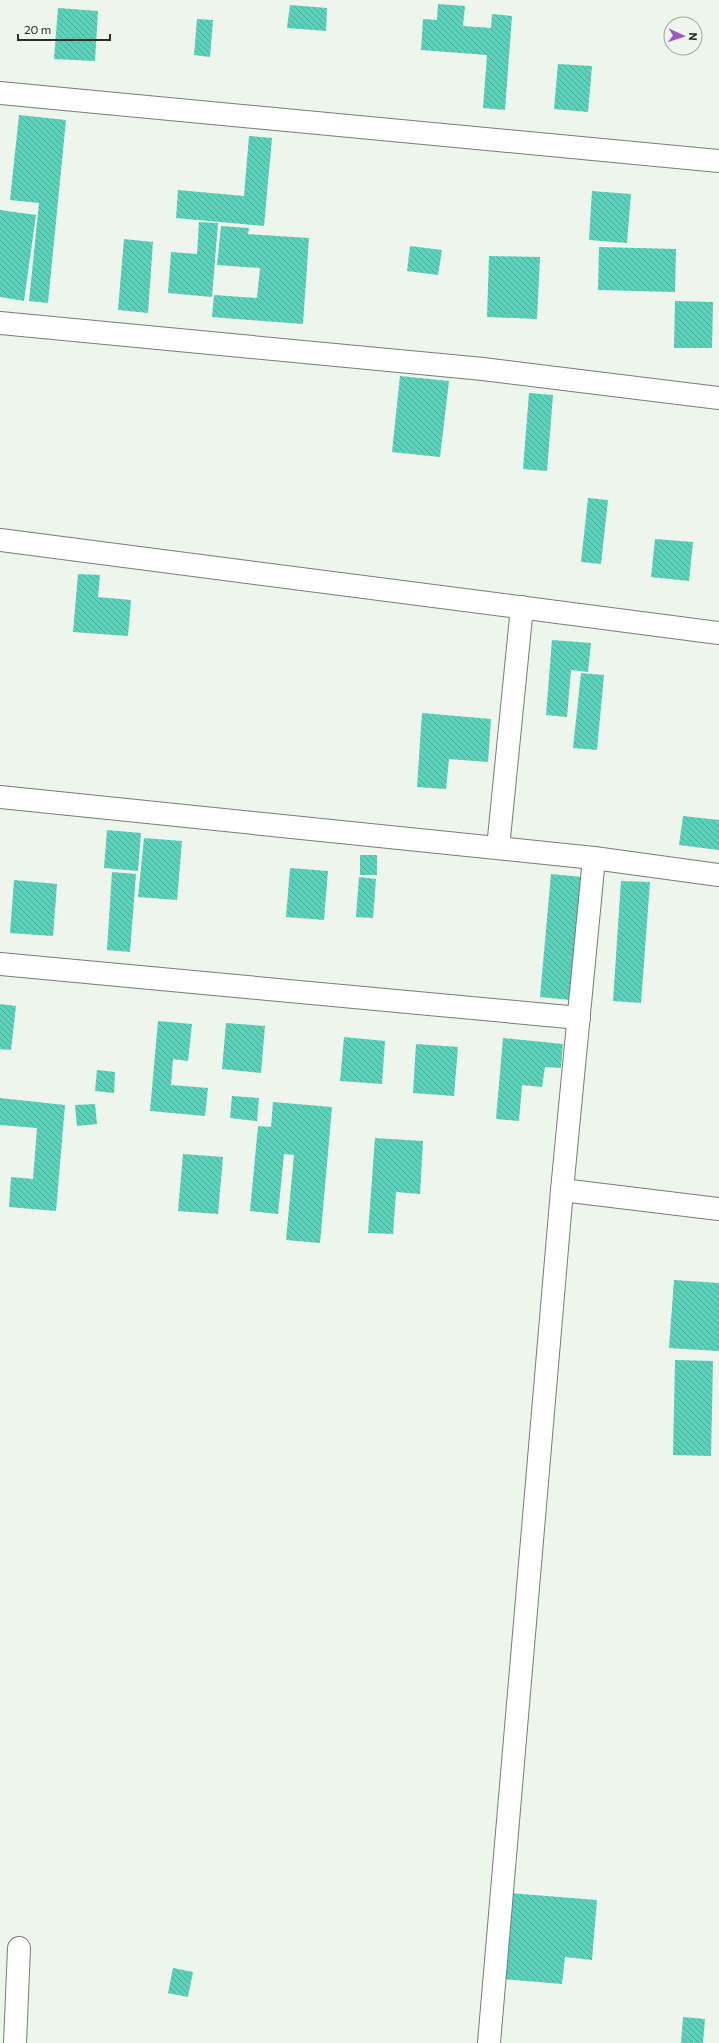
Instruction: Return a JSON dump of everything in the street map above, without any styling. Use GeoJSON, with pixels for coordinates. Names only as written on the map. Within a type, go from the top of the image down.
{"type":"FeatureCollection","features":[{"type":"Feature","properties":{"kind":"street"},"geometry":{"type":"LineString","coordinates":[[0,93],[719,161]]}},
{"type":"Feature","properties":{"kind":"street"},"geometry":{"type":"LineString","coordinates":[[0,323],[483,369],[719,398]]}},
{"type":"Feature","properties":{"kind":"street"},"geometry":{"type":"LineString","coordinates":[[0,540],[719,633]]}},
{"type":"Feature","properties":{"kind":"street"},"geometry":{"type":"LineString","coordinates":[[498,848],[522,607]]}},
{"type":"Feature","properties":{"kind":"street"},"geometry":{"type":"LineString","coordinates":[[0,797],[594,858],[719,875]]}},
{"type":"Feature","properties":{"kind":"street"},"geometry":{"type":"LineString","coordinates":[[489,2043],[562,1190],[594,858]]}},
{"type":"Feature","properties":{"kind":"street"},"geometry":{"type":"LineString","coordinates":[[0,964],[579,1018]]}},
{"type":"Feature","properties":{"kind":"street"},"geometry":{"type":"LineString","coordinates":[[562,1190],[719,1209]]}},
{"type":"Feature","properties":{"kind":"street"},"geometry":{"type":"LineString","coordinates":[[15,2043],[19,1948]]}},
{"type":"Feature","properties":{"kind":"building"},"geometry":{"type":"Polygon","coordinates":[[[438,4],[465,6],[463,26],[491,28],[492,14],[512,16],[505,110],[483,108],[487,55],[421,50],[423,19],[437,20],[438,4]]]}},
{"type":"Feature","properties":{"kind":"building"},"geometry":{"type":"Polygon","coordinates":[[[290,5],[327,8],[326,31],[287,28],[290,5]]]}},
{"type":"Feature","properties":{"kind":"building"},"geometry":{"type":"Polygon","coordinates":[[[58,8],[98,11],[95,61],[54,59],[58,8]]]}},
{"type":"Feature","properties":{"kind":"building"},"geometry":{"type":"Polygon","coordinates":[[[197,19],[213,20],[210,57],[194,55],[197,19]]]}},
{"type":"Feature","properties":{"kind":"building"},"geometry":{"type":"Polygon","coordinates":[[[558,64],[592,66],[588,112],[554,109],[558,64]]]}},
{"type":"Feature","properties":{"kind":"building"},"geometry":{"type":"Polygon","coordinates":[[[19,115],[66,120],[48,303],[29,301],[39,203],[10,200],[19,115]]]}},
{"type":"Feature","properties":{"kind":"building"},"geometry":{"type":"Polygon","coordinates":[[[249,136],[272,138],[264,226],[176,218],[178,190],[244,196],[249,136]]]}},
{"type":"Feature","properties":{"kind":"building"},"geometry":{"type":"Polygon","coordinates":[[[592,191],[631,194],[627,243],[589,240],[592,191]]]}},
{"type":"Feature","properties":{"kind":"building"},"geometry":{"type":"Polygon","coordinates":[[[0,210],[36,215],[24,301],[0,297],[0,210]]]}},
{"type":"Feature","properties":{"kind":"building"},"geometry":{"type":"Polygon","coordinates":[[[199,222],[218,223],[212,297],[168,293],[171,252],[197,254],[199,222]]]}},
{"type":"Feature","properties":{"kind":"building"},"geometry":{"type":"Polygon","coordinates":[[[221,226],[249,228],[248,234],[309,238],[303,324],[212,317],[214,295],[257,298],[260,268],[217,265],[221,226]]]}},
{"type":"Feature","properties":{"kind":"building"},"geometry":{"type":"Polygon","coordinates":[[[124,239],[153,242],[148,313],[118,310],[124,239]]]}},
{"type":"Feature","properties":{"kind":"building"},"geometry":{"type":"Polygon","coordinates":[[[410,246],[442,250],[438,275],[407,271],[410,246]]]}},
{"type":"Feature","properties":{"kind":"building"},"geometry":{"type":"Polygon","coordinates":[[[599,247],[676,249],[675,292],[598,290],[599,247]]]}},
{"type":"Feature","properties":{"kind":"building"},"geometry":{"type":"Polygon","coordinates":[[[489,256],[540,257],[537,319],[487,317],[489,256]]]}},
{"type":"Feature","properties":{"kind":"building"},"geometry":{"type":"Polygon","coordinates":[[[675,301],[713,302],[712,348],[674,348],[675,301]]]}},
{"type":"Feature","properties":{"kind":"building"},"geometry":{"type":"Polygon","coordinates":[[[400,376],[449,381],[440,457],[392,452],[400,376]]]}},
{"type":"Feature","properties":{"kind":"building"},"geometry":{"type":"Polygon","coordinates":[[[529,393],[553,395],[547,471],[523,469],[529,393]]]}},
{"type":"Feature","properties":{"kind":"building"},"geometry":{"type":"Polygon","coordinates":[[[588,498],[608,500],[601,564],[581,562],[588,498]]]}},
{"type":"Feature","properties":{"kind":"building"},"geometry":{"type":"Polygon","coordinates":[[[655,539],[693,542],[689,581],[651,577],[655,539]]]}},
{"type":"Feature","properties":{"kind":"building"},"geometry":{"type":"Polygon","coordinates":[[[78,574],[100,575],[98,597],[131,600],[128,636],[73,632],[78,574]]]}},
{"type":"Feature","properties":{"kind":"building"},"geometry":{"type":"Polygon","coordinates":[[[552,640],[591,643],[588,672],[571,670],[567,717],[546,715],[552,640]]]}},
{"type":"Feature","properties":{"kind":"building"},"geometry":{"type":"Polygon","coordinates":[[[581,673],[604,675],[597,750],[573,748],[581,673]]]}},
{"type":"Feature","properties":{"kind":"building"},"geometry":{"type":"Polygon","coordinates":[[[422,713],[491,719],[488,762],[449,759],[446,789],[417,787],[422,713]]]}},
{"type":"Feature","properties":{"kind":"building"},"geometry":{"type":"Polygon","coordinates":[[[683,816],[719,820],[719,850],[679,845],[683,816]]]}},
{"type":"Feature","properties":{"kind":"building"},"geometry":{"type":"Polygon","coordinates":[[[107,830],[141,833],[138,871],[104,868],[107,830]]]}},
{"type":"Feature","properties":{"kind":"building"},"geometry":{"type":"Polygon","coordinates":[[[144,838],[182,841],[177,900],[138,897],[144,838]]]}},
{"type":"Feature","properties":{"kind":"building"},"geometry":{"type":"Polygon","coordinates":[[[360,855],[377,855],[377,875],[360,875],[360,855]]]}},
{"type":"Feature","properties":{"kind":"building"},"geometry":{"type":"Polygon","coordinates":[[[290,868],[328,871],[324,920],[286,917],[290,868]]]}},
{"type":"Feature","properties":{"kind":"building"},"geometry":{"type":"Polygon","coordinates":[[[112,872],[136,874],[130,952],[107,950],[112,872]]]}},
{"type":"Feature","properties":{"kind":"building"},"geometry":{"type":"Polygon","coordinates":[[[551,874],[582,877],[570,1000],[540,997],[551,874]]]}},
{"type":"Feature","properties":{"kind":"building"},"geometry":{"type":"Polygon","coordinates":[[[359,877],[376,879],[373,918],[356,917],[359,877]]]}},
{"type":"Feature","properties":{"kind":"building"},"geometry":{"type":"Polygon","coordinates":[[[14,880],[57,884],[53,936],[10,933],[14,880]]]}},
{"type":"Feature","properties":{"kind":"building"},"geometry":{"type":"Polygon","coordinates":[[[621,881],[650,882],[641,1003],[613,1001],[621,881]]]}},
{"type":"Feature","properties":{"kind":"building"},"geometry":{"type":"Polygon","coordinates":[[[0,1004],[16,1006],[11,1050],[0,1049],[0,1004]]]}},
{"type":"Feature","properties":{"kind":"building"},"geometry":{"type":"Polygon","coordinates":[[[158,1021],[192,1024],[188,1061],[173,1059],[171,1085],[208,1088],[205,1116],[150,1111],[158,1021]]]}},
{"type":"Feature","properties":{"kind":"building"},"geometry":{"type":"Polygon","coordinates":[[[226,1023],[265,1026],[261,1073],[222,1069],[226,1023]]]}},
{"type":"Feature","properties":{"kind":"building"},"geometry":{"type":"Polygon","coordinates":[[[344,1037],[385,1041],[382,1084],[340,1081],[344,1037]]]}},
{"type":"Feature","properties":{"kind":"building"},"geometry":{"type":"Polygon","coordinates":[[[503,1038],[563,1044],[561,1068],[545,1067],[542,1087],[522,1085],[519,1121],[496,1119],[503,1038]]]}},
{"type":"Feature","properties":{"kind":"building"},"geometry":{"type":"Polygon","coordinates":[[[416,1044],[458,1047],[454,1096],[413,1093],[416,1044]]]}},
{"type":"Feature","properties":{"kind":"building"},"geometry":{"type":"Polygon","coordinates":[[[97,1070],[115,1072],[114,1093],[95,1091],[97,1070]]]}},
{"type":"Feature","properties":{"kind":"building"},"geometry":{"type":"Polygon","coordinates":[[[232,1096],[259,1098],[257,1121],[230,1118],[232,1096]]]}},
{"type":"Feature","properties":{"kind":"building"},"geometry":{"type":"Polygon","coordinates":[[[0,1098],[65,1105],[56,1211],[9,1207],[11,1177],[33,1179],[37,1128],[0,1125],[0,1098]]]}},
{"type":"Feature","properties":{"kind":"building"},"geometry":{"type":"Polygon","coordinates":[[[273,1102],[332,1107],[320,1243],[286,1240],[294,1155],[284,1154],[278,1214],[250,1211],[258,1126],[271,1127],[273,1102]]]}},
{"type":"Feature","properties":{"kind":"building"},"geometry":{"type":"Polygon","coordinates":[[[95,1104],[97,1124],[77,1126],[75,1105],[95,1104]]]}},
{"type":"Feature","properties":{"kind":"building"},"geometry":{"type":"Polygon","coordinates":[[[375,1138],[423,1141],[420,1194],[396,1192],[393,1234],[368,1233],[375,1138]]]}},
{"type":"Feature","properties":{"kind":"building"},"geometry":{"type":"Polygon","coordinates":[[[183,1154],[223,1157],[218,1214],[178,1211],[183,1154]]]}},
{"type":"Feature","properties":{"kind":"building"},"geometry":{"type":"Polygon","coordinates":[[[674,1280],[719,1283],[719,1351],[669,1348],[674,1280]]]}},
{"type":"Feature","properties":{"kind":"building"},"geometry":{"type":"Polygon","coordinates":[[[675,1360],[713,1361],[711,1456],[673,1455],[675,1360]]]}},
{"type":"Feature","properties":{"kind":"building"},"geometry":{"type":"Polygon","coordinates":[[[509,1893],[597,1900],[592,1960],[565,1957],[562,1984],[502,1979],[509,1893]]]}},
{"type":"Feature","properties":{"kind":"building"},"geometry":{"type":"Polygon","coordinates":[[[173,1968],[193,1972],[188,1997],[168,1993],[173,1968]]]}},
{"type":"Feature","properties":{"kind":"building"},"geometry":{"type":"Polygon","coordinates":[[[683,2017],[705,2019],[703,2043],[681,2043],[683,2017]]]}}]}
